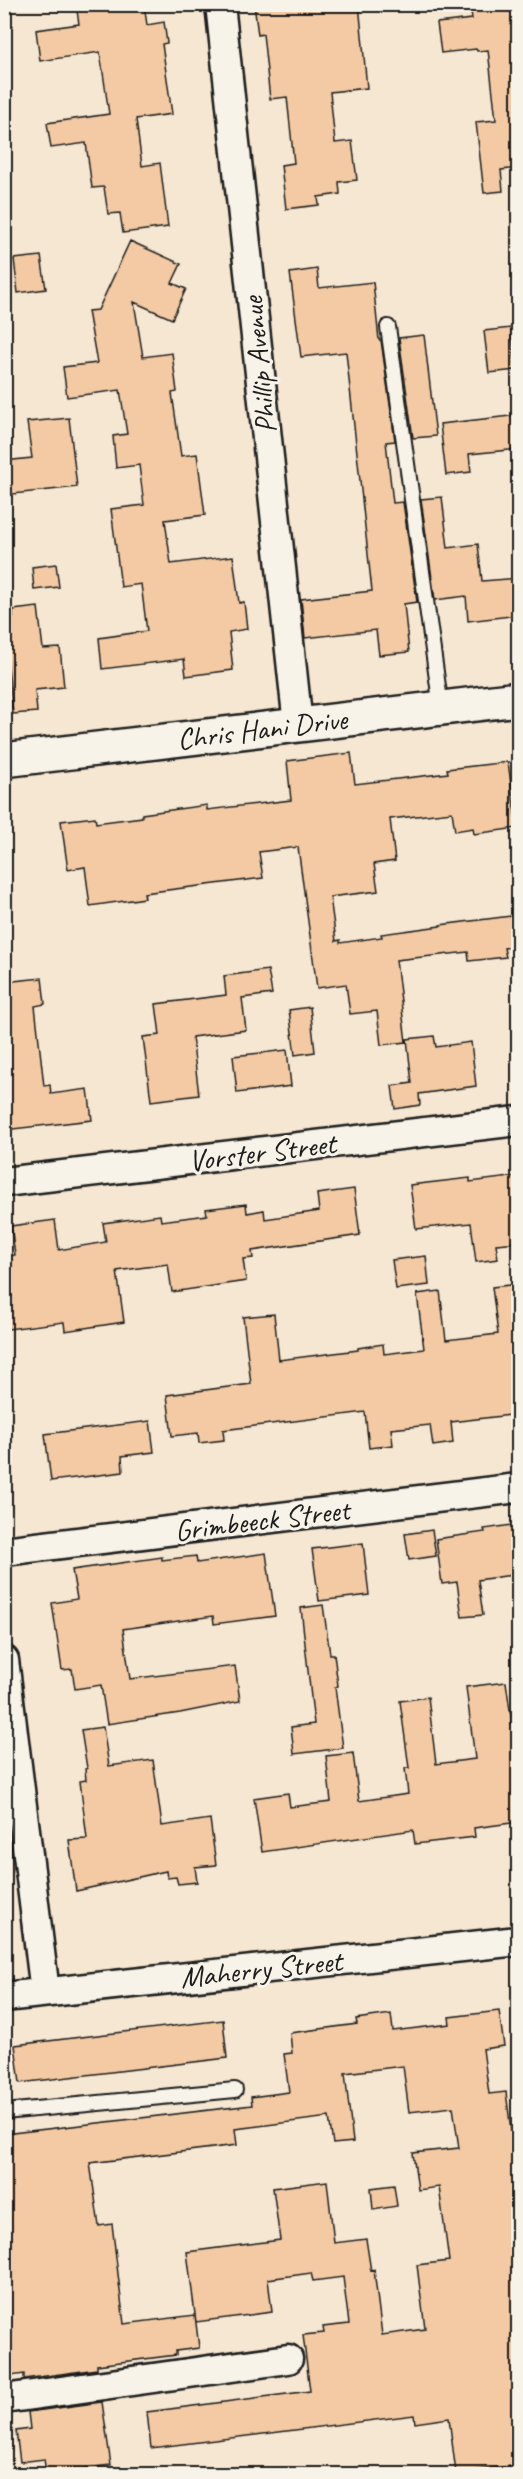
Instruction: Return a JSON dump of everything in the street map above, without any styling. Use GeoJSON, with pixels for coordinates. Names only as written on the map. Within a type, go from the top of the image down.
{"type":"FeatureCollection","features":[{"type":"Feature","properties":{"kind":"street","name":"Phillip Avenue"},"geometry":{"type":"LineString","coordinates":[[220,4],[298,725]]}},
{"type":"Feature","properties":{"kind":"street","name":"Chris Hani Drive"},"geometry":{"type":"LineString","coordinates":[[4,760],[519,699]]}},
{"type":"Feature","properties":{"kind":"street","name":"Vorster Street"},"geometry":{"type":"LineString","coordinates":[[4,1182],[519,1121]]}},
{"type":"Feature","properties":{"kind":"street","name":"Grimbeeck Street"},"geometry":{"type":"LineString","coordinates":[[4,1551],[519,1488]]}},
{"type":"Feature","properties":{"kind":"street"},"geometry":{"type":"LineString","coordinates":[[4,1660],[45,1992]]}},
{"type":"Feature","properties":{"kind":"street","name":"Maherry Street"},"geometry":{"type":"LineString","coordinates":[[4,1997],[519,1941]]}},
{"type":"Feature","properties":{"kind":"street"},"geometry":{"type":"LineString","coordinates":[[4,2399],[288,2359]]}},
{"type":"Feature","properties":{"kind":"lane"},"geometry":{"type":"LineString","coordinates":[[388,327],[442,709]]}},
{"type":"Feature","properties":{"kind":"lane"},"geometry":{"type":"LineString","coordinates":[[4,2112],[235,2090]]}},
{"type":"Feature","properties":{"kind":"building"},"geometry":{"type":"Polygon","coordinates":[[[76,4],[144,4],[147,25],[164,22],[167,43],[162,44],[172,114],[136,119],[142,166],[160,163],[168,227],[123,233],[120,213],[108,214],[104,187],[92,188],[86,143],[51,148],[47,123],[109,114],[100,52],[40,61],[36,30],[79,24],[76,4]]]}},
{"type":"Feature","properties":{"kind":"building"},"geometry":{"type":"Polygon","coordinates":[[[254,4],[359,4],[367,88],[330,92],[335,143],[352,141],[357,180],[339,182],[340,194],[318,197],[319,205],[286,209],[281,165],[294,163],[287,97],[270,99],[263,34],[258,35],[254,4]]]}},
{"type":"Feature","properties":{"kind":"building"},"geometry":{"type":"Polygon","coordinates":[[[470,4],[519,4],[519,168],[501,170],[503,191],[484,193],[476,122],[496,120],[488,50],[441,53],[437,23],[472,19],[470,4]]]}},
{"type":"Feature","properties":{"kind":"building"},"geometry":{"type":"Polygon","coordinates":[[[130,241],[181,264],[172,283],[186,289],[172,319],[134,302],[143,357],[172,353],[177,392],[172,393],[181,456],[197,454],[205,515],[165,520],[171,564],[233,556],[239,603],[244,602],[247,629],[229,632],[233,670],[186,676],[184,659],[102,669],[99,638],[147,631],[141,584],[121,587],[111,509],[144,505],[139,465],[116,468],[113,436],[127,434],[120,390],[67,397],[63,367],[97,363],[88,311],[98,310],[130,241]]]}},
{"type":"Feature","properties":{"kind":"building"},"geometry":{"type":"Polygon","coordinates":[[[41,256],[46,289],[18,293],[14,259],[41,256]]]}},
{"type":"Feature","properties":{"kind":"building"},"geometry":{"type":"Polygon","coordinates":[[[317,269],[319,288],[373,282],[379,340],[381,340],[395,441],[386,442],[393,503],[403,502],[417,602],[404,604],[409,652],[379,655],[376,630],[305,638],[301,599],[372,591],[346,352],[301,357],[290,273],[317,269]]]}},
{"type":"Feature","properties":{"kind":"building"},"geometry":{"type":"Polygon","coordinates":[[[511,328],[516,370],[489,373],[484,331],[511,328]]]}},
{"type":"Feature","properties":{"kind":"building"},"geometry":{"type":"Polygon","coordinates":[[[424,335],[436,436],[413,438],[399,338],[424,335]]]}},
{"type":"Feature","properties":{"kind":"building"},"geometry":{"type":"Polygon","coordinates":[[[519,415],[519,449],[469,454],[471,472],[446,475],[440,424],[519,415]]]}},
{"type":"Feature","properties":{"kind":"building"},"geometry":{"type":"Polygon","coordinates":[[[69,418],[77,487],[4,495],[4,461],[32,458],[27,422],[69,418]]]}},
{"type":"Feature","properties":{"kind":"building"},"geometry":{"type":"Polygon","coordinates":[[[442,497],[448,548],[478,544],[482,581],[519,578],[519,615],[468,621],[466,596],[435,600],[421,499],[442,497]]]}},
{"type":"Feature","properties":{"kind":"building"},"geometry":{"type":"Polygon","coordinates":[[[56,564],[59,587],[34,590],[32,567],[56,564]]]}},
{"type":"Feature","properties":{"kind":"building"},"geometry":{"type":"Polygon","coordinates":[[[38,607],[43,649],[60,648],[64,687],[35,690],[37,712],[13,714],[7,657],[4,658],[4,619],[13,618],[13,610],[38,607]]]}},
{"type":"Feature","properties":{"kind":"building"},"geometry":{"type":"Polygon","coordinates":[[[351,753],[355,784],[448,773],[447,769],[508,762],[517,828],[474,834],[473,828],[455,831],[452,812],[390,819],[395,861],[374,864],[378,891],[330,897],[336,941],[340,940],[340,943],[382,937],[381,934],[519,915],[519,946],[504,948],[506,957],[469,961],[468,952],[396,960],[406,1042],[381,1045],[377,1011],[350,1014],[346,984],[317,988],[298,847],[259,852],[263,878],[144,893],[145,898],[90,906],[85,867],[68,870],[61,821],[95,817],[96,823],[207,805],[207,810],[291,800],[287,761],[351,753]]]}},
{"type":"Feature","properties":{"kind":"building"},"geometry":{"type":"Polygon","coordinates":[[[268,970],[272,994],[242,998],[246,1030],[192,1037],[199,1095],[151,1101],[143,1037],[160,1035],[156,1004],[226,995],[224,976],[268,970]]]}},
{"type":"Feature","properties":{"kind":"building"},"geometry":{"type":"Polygon","coordinates":[[[42,978],[45,1004],[35,1006],[44,1086],[50,1085],[51,1094],[88,1089],[92,1120],[4,1130],[4,982],[42,978]]]}},
{"type":"Feature","properties":{"kind":"building"},"geometry":{"type":"Polygon","coordinates":[[[310,1007],[315,1052],[295,1055],[289,1010],[310,1007]]]}},
{"type":"Feature","properties":{"kind":"building"},"geometry":{"type":"Polygon","coordinates":[[[434,1036],[436,1047],[471,1042],[476,1086],[419,1094],[420,1105],[395,1109],[392,1086],[412,1083],[407,1039],[434,1036]]]}},
{"type":"Feature","properties":{"kind":"building"},"geometry":{"type":"Polygon","coordinates":[[[287,1050],[291,1086],[237,1093],[233,1056],[287,1050]]]}},
{"type":"Feature","properties":{"kind":"building"},"geometry":{"type":"Polygon","coordinates":[[[519,1176],[519,1242],[496,1244],[498,1259],[476,1262],[471,1223],[416,1229],[410,1185],[470,1178],[470,1182],[519,1176]]]}},
{"type":"Feature","properties":{"kind":"building"},"geometry":{"type":"Polygon","coordinates":[[[354,1189],[360,1235],[252,1251],[253,1258],[243,1259],[246,1281],[172,1292],[168,1264],[117,1271],[124,1322],[65,1331],[64,1322],[8,1329],[4,1305],[4,1257],[15,1255],[11,1226],[55,1220],[59,1250],[106,1242],[103,1223],[160,1215],[161,1221],[207,1215],[206,1209],[246,1204],[247,1213],[264,1210],[265,1219],[319,1211],[317,1194],[354,1189]]]}},
{"type":"Feature","properties":{"kind":"building"},"geometry":{"type":"Polygon","coordinates":[[[426,1256],[429,1285],[396,1289],[392,1260],[426,1256]]]}},
{"type":"Feature","properties":{"kind":"building"},"geometry":{"type":"Polygon","coordinates":[[[519,1284],[519,1414],[451,1422],[453,1443],[433,1446],[430,1425],[391,1429],[393,1445],[369,1448],[365,1412],[223,1430],[224,1440],[199,1443],[198,1433],[172,1436],[167,1395],[251,1384],[243,1317],[274,1314],[279,1360],[358,1350],[358,1348],[383,1344],[384,1354],[424,1349],[417,1294],[440,1291],[446,1340],[498,1334],[492,1287],[519,1284]]]}},
{"type":"Feature","properties":{"kind":"building"},"geometry":{"type":"Polygon","coordinates":[[[150,1421],[154,1452],[122,1456],[123,1472],[51,1481],[45,1434],[150,1421]]]}},
{"type":"Feature","properties":{"kind":"building"},"geometry":{"type":"Polygon","coordinates":[[[519,1524],[519,1574],[478,1580],[483,1615],[462,1617],[457,1582],[442,1584],[436,1539],[485,1532],[484,1529],[519,1524]]]}},
{"type":"Feature","properties":{"kind":"building"},"geometry":{"type":"Polygon","coordinates":[[[432,1530],[436,1556],[409,1560],[405,1534],[432,1530]]]}},
{"type":"Feature","properties":{"kind":"building"},"geometry":{"type":"Polygon","coordinates":[[[363,1543],[369,1595],[319,1601],[312,1549],[363,1543]]]}},
{"type":"Feature","properties":{"kind":"building"},"geometry":{"type":"Polygon","coordinates":[[[266,1553],[275,1616],[214,1624],[213,1616],[123,1629],[130,1679],[235,1666],[240,1701],[107,1724],[101,1685],[75,1689],[72,1669],[62,1670],[52,1603],[77,1599],[72,1570],[162,1557],[162,1560],[196,1556],[197,1563],[266,1553]]]}},
{"type":"Feature","properties":{"kind":"building"},"geometry":{"type":"Polygon","coordinates":[[[323,1605],[330,1654],[334,1654],[338,1686],[335,1687],[343,1748],[294,1754],[291,1727],[314,1724],[301,1608],[323,1605]]]}},
{"type":"Feature","properties":{"kind":"building"},"geometry":{"type":"Polygon","coordinates":[[[506,1682],[512,1724],[517,1724],[519,1734],[519,1822],[474,1828],[475,1837],[415,1844],[413,1830],[262,1852],[254,1798],[288,1793],[290,1807],[331,1802],[326,1756],[353,1753],[359,1801],[408,1794],[405,1768],[409,1768],[400,1701],[428,1697],[436,1764],[475,1759],[466,1687],[506,1682]]]}},
{"type":"Feature","properties":{"kind":"building"},"geometry":{"type":"Polygon","coordinates":[[[103,1727],[109,1766],[153,1760],[162,1826],[210,1819],[216,1865],[195,1867],[197,1882],[178,1884],[176,1877],[167,1878],[166,1871],[76,1891],[69,1840],[87,1839],[80,1781],[86,1780],[85,1769],[87,1768],[81,1730],[103,1727]]]}},
{"type":"Feature","properties":{"kind":"building"},"geometry":{"type":"Polygon","coordinates":[[[499,2011],[504,2046],[483,2049],[489,2094],[506,2092],[519,2192],[519,2465],[456,2473],[449,2418],[415,2423],[414,2415],[151,2448],[147,2412],[310,2391],[303,2335],[324,2333],[323,2327],[349,2324],[343,2277],[313,2281],[311,2273],[268,2279],[272,2312],[196,2322],[187,2252],[280,2240],[273,2188],[327,2181],[334,2243],[366,2239],[371,2271],[374,2270],[382,2335],[425,2329],[417,2265],[449,2261],[439,2187],[418,2190],[413,2153],[459,2148],[453,2107],[409,2112],[403,2066],[345,2073],[353,2142],[333,2144],[329,2117],[235,2129],[237,2145],[90,2163],[99,2226],[112,2224],[124,2324],[195,2315],[199,2348],[176,2351],[176,2355],[97,2365],[97,2369],[24,2379],[24,2374],[4,2377],[4,2341],[11,2341],[4,2292],[4,2134],[252,2105],[251,2097],[289,2092],[284,2054],[292,2053],[290,2033],[357,2024],[356,2019],[391,2014],[393,2031],[450,2024],[449,2017],[499,2011]]]}},
{"type":"Feature","properties":{"kind":"building"},"geometry":{"type":"Polygon","coordinates":[[[223,2020],[227,2058],[20,2083],[15,2045],[223,2020]]]}},
{"type":"Feature","properties":{"kind":"building"},"geometry":{"type":"Polygon","coordinates":[[[394,2185],[397,2206],[373,2210],[371,2188],[394,2185]]]}},
{"type":"Feature","properties":{"kind":"building"},"geometry":{"type":"Polygon","coordinates":[[[102,2402],[111,2465],[46,2473],[44,2459],[20,2462],[16,2431],[30,2429],[28,2412],[102,2402]]]}}]}
